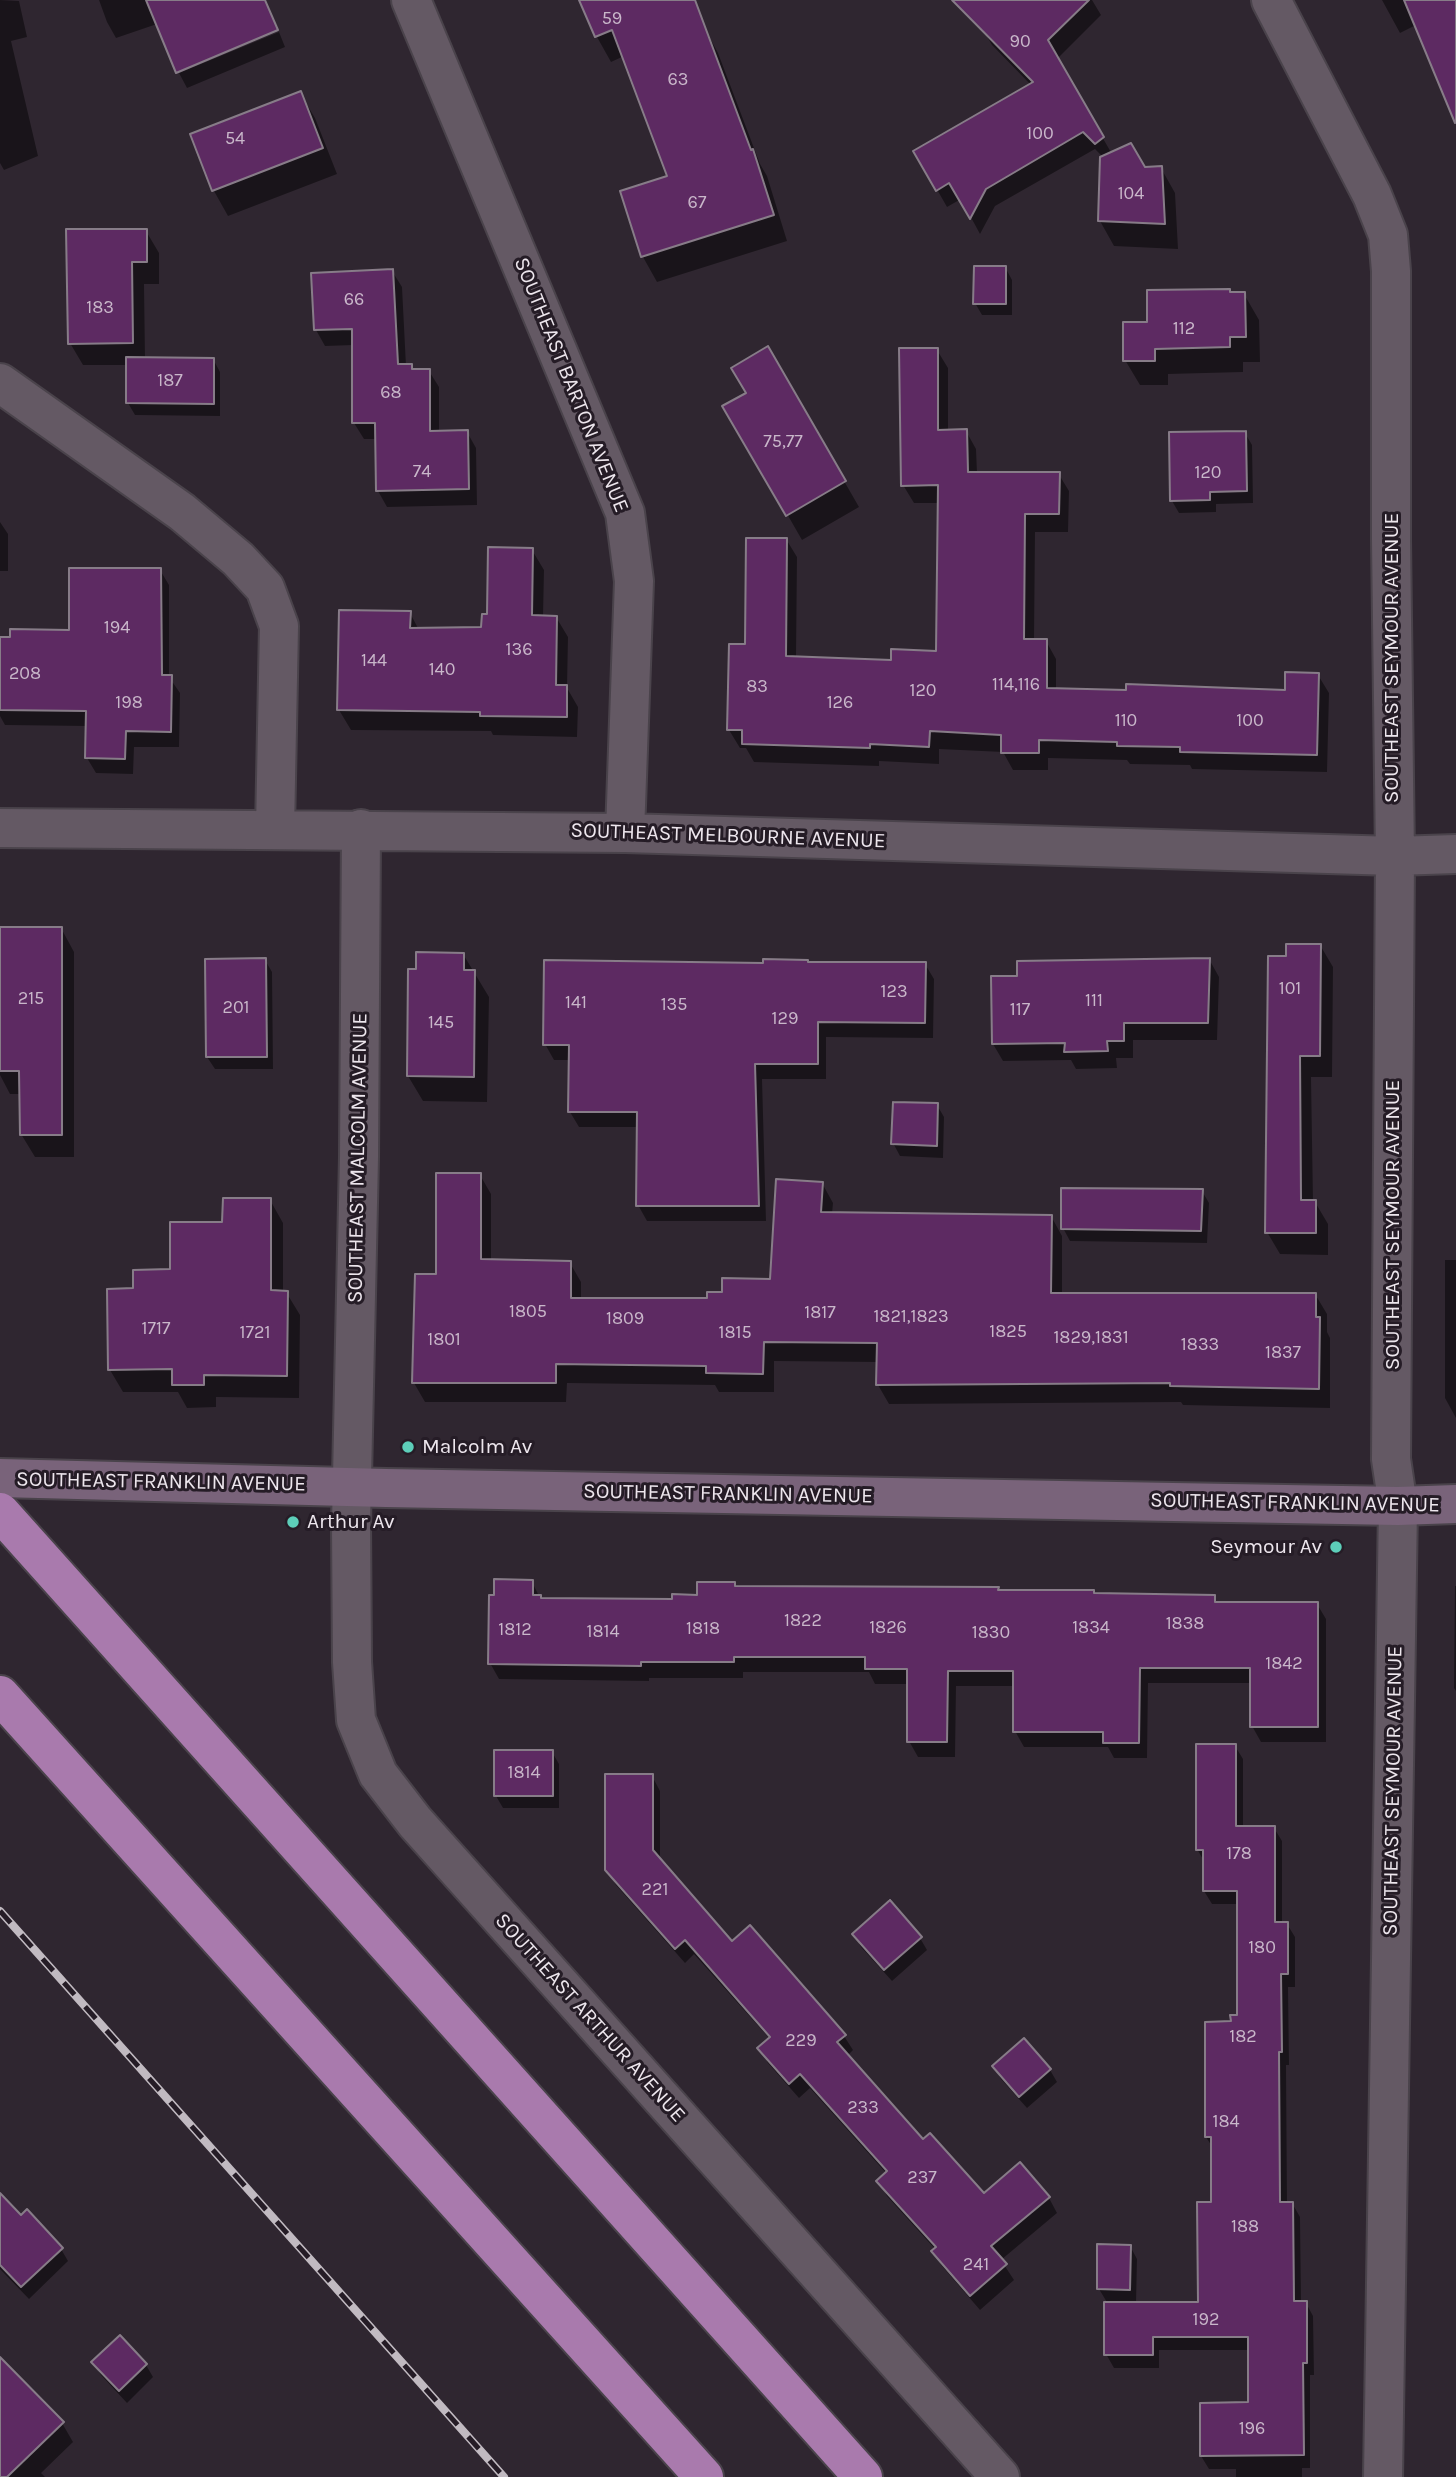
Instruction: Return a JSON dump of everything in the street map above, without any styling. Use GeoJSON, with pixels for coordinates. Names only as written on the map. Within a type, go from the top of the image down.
{"type":"FeatureCollection","features":[{"type":"Feature","properties":{"kind":"highway"},"geometry":{"type":"LineString","coordinates":[[0,1512],[863,2477]]}},
{"type":"Feature","properties":{"kind":"highway"},"geometry":{"type":"LineString","coordinates":[[0,1695],[704,2477]]}},
{"type":"Feature","properties":{"kind":"street","name":"SOUTHEAST BARTON AVENUE"},"geometry":{"type":"LineString","coordinates":[[411,0],[625,513],[634,581],[625,833]]}},
{"type":"Feature","properties":{"kind":"street","name":"SOUTHEAST SEYMOUR AVENUE"},"geometry":{"type":"LineString","coordinates":[[1271,0],[1372,195],[1388,235],[1391,271],[1395,856],[1391,1459],[1398,1506],[1383,2477]]}},
{"type":"Feature","properties":{"kind":"street"},"geometry":{"type":"LineString","coordinates":[[0,383],[182,512],[238,559],[265,588],[279,626],[275,830]]}},
{"type":"Feature","properties":{"kind":"street","name":"SOUTHEAST MELBOURNE AVENUE"},"geometry":{"type":"LineString","coordinates":[[0,828],[625,833],[1395,856],[1456,854]]}},
{"type":"Feature","properties":{"kind":"street","name":"SOUTHEAST MALCOLM AVENUE"},"geometry":{"type":"LineString","coordinates":[[352,1487],[359,1171],[361,829]]}},
{"type":"Feature","properties":{"kind":"street","name":"SOUTHEAST FRANKLIN AVENUE"},"geometry":{"type":"LineString","coordinates":[[0,1478],[1398,1506],[1456,1504]]}},
{"type":"Feature","properties":{"kind":"street","name":"SOUTHEAST ARTHUR AVENUE"},"geometry":{"type":"LineString","coordinates":[[352,1487],[352,1662],[356,1720],[378,1774],[415,1822],[1000,2477]]}},
{"type":"Feature","properties":{"kind":"building"},"geometry":{"type":"Polygon","coordinates":[[[146,0],[265,0],[278,30],[176,73],[146,0]]]}},
{"type":"Feature","properties":{"kind":"building"},"geometry":{"type":"Polygon","coordinates":[[[579,0],[695,0],[751,150],[753,149],[774,215],[641,257],[620,191],[667,176],[612,30],[595,37],[579,0]]]}},
{"type":"Feature","properties":{"kind":"building"},"geometry":{"type":"Polygon","coordinates":[[[952,0],[1089,0],[1048,40],[1104,137],[1095,144],[1083,132],[986,189],[970,219],[949,183],[936,191],[913,151],[1033,82],[952,0]]]}},
{"type":"Feature","properties":{"kind":"building"},"geometry":{"type":"Polygon","coordinates":[[[1404,0],[1456,0],[1455,123],[1404,0]]]}},
{"type":"Feature","properties":{"kind":"building"},"geometry":{"type":"Polygon","coordinates":[[[301,91],[323,148],[212,191],[190,134],[301,91]]]}},
{"type":"Feature","properties":{"kind":"building"},"geometry":{"type":"Polygon","coordinates":[[[1131,143],[1145,167],[1162,166],[1165,224],[1098,221],[1100,157],[1131,143]]]}},
{"type":"Feature","properties":{"kind":"building"},"geometry":{"type":"Polygon","coordinates":[[[66,229],[147,229],[147,262],[132,262],[133,343],[68,344],[66,229]]]}},
{"type":"Feature","properties":{"kind":"building"},"geometry":{"type":"Polygon","coordinates":[[[974,266],[1006,266],[1006,304],[973,304],[974,266]]]}},
{"type":"Feature","properties":{"kind":"building"},"geometry":{"type":"Polygon","coordinates":[[[393,269],[398,364],[412,364],[412,369],[430,369],[430,431],[468,430],[469,489],[376,491],[375,423],[352,423],[352,329],[314,330],[311,273],[393,269]]]}},
{"type":"Feature","properties":{"kind":"building"},"geometry":{"type":"Polygon","coordinates":[[[1230,289],[1230,292],[1245,292],[1246,337],[1230,337],[1230,347],[1155,349],[1155,361],[1123,361],[1123,322],[1147,322],[1147,290],[1230,289]]]}},
{"type":"Feature","properties":{"kind":"building"},"geometry":{"type":"Polygon","coordinates":[[[768,346],[846,481],[786,516],[722,406],[746,393],[731,368],[768,346]]]}},
{"type":"Feature","properties":{"kind":"building"},"geometry":{"type":"Polygon","coordinates":[[[899,348],[938,348],[938,430],[967,429],[968,472],[1060,472],[1059,514],[1025,514],[1024,639],[1047,639],[1047,688],[1126,690],[1126,684],[1285,690],[1285,672],[1319,673],[1317,755],[1180,752],[1180,747],[1117,746],[1117,742],[1039,740],[1039,753],[1001,753],[1001,735],[930,731],[929,747],[742,744],[742,730],[727,730],[729,644],[745,644],[746,538],[787,538],[786,656],[891,660],[891,649],[936,651],[938,485],[901,486],[899,348]]]}},
{"type":"Feature","properties":{"kind":"building"},"geometry":{"type":"Polygon","coordinates":[[[126,357],[214,358],[214,404],[126,403],[126,357]]]}},
{"type":"Feature","properties":{"kind":"building"},"geometry":{"type":"Polygon","coordinates":[[[1246,431],[1247,491],[1210,492],[1210,500],[1170,501],[1169,432],[1246,431]]]}},
{"type":"Feature","properties":{"kind":"building"},"geometry":{"type":"Polygon","coordinates":[[[488,547],[533,548],[532,615],[557,616],[556,685],[567,685],[567,717],[480,716],[480,712],[337,710],[339,610],[411,611],[410,628],[481,627],[482,614],[487,614],[488,547]]]}},
{"type":"Feature","properties":{"kind":"building"},"geometry":{"type":"Polygon","coordinates":[[[69,568],[161,568],[162,675],[172,675],[171,732],[126,731],[125,759],[85,758],[86,711],[0,710],[0,637],[10,637],[10,629],[69,630],[69,568]]]}},
{"type":"Feature","properties":{"kind":"building"},"geometry":{"type":"Polygon","coordinates":[[[0,927],[62,927],[62,1135],[20,1135],[19,1071],[0,1071],[0,927]]]}},
{"type":"Feature","properties":{"kind":"building"},"geometry":{"type":"Polygon","coordinates":[[[1286,944],[1321,944],[1320,1056],[1300,1056],[1301,1200],[1316,1200],[1316,1233],[1265,1233],[1268,956],[1286,956],[1286,944]]]}},
{"type":"Feature","properties":{"kind":"building"},"geometry":{"type":"Polygon","coordinates":[[[416,952],[464,953],[464,970],[475,970],[474,1077],[407,1076],[408,969],[416,969],[416,952]]]}},
{"type":"Feature","properties":{"kind":"building"},"geometry":{"type":"Polygon","coordinates":[[[266,958],[267,1057],[206,1057],[205,959],[266,958]]]}},
{"type":"Feature","properties":{"kind":"building"},"geometry":{"type":"Polygon","coordinates":[[[1210,958],[1208,1023],[1124,1023],[1124,1041],[1107,1041],[1108,1051],[1064,1052],[1065,1043],[992,1044],[991,976],[1017,976],[1017,961],[1210,958]]]}},
{"type":"Feature","properties":{"kind":"building"},"geometry":{"type":"Polygon","coordinates":[[[763,959],[808,962],[926,962],[925,1023],[818,1022],[818,1064],[755,1064],[759,1206],[636,1206],[637,1112],[568,1112],[569,1045],[543,1045],[544,960],[763,963],[763,959]]]}},
{"type":"Feature","properties":{"kind":"building"},"geometry":{"type":"Polygon","coordinates":[[[893,1102],[938,1103],[937,1146],[891,1144],[893,1102]]]}},
{"type":"Feature","properties":{"kind":"building"},"geometry":{"type":"Polygon","coordinates":[[[436,1173],[481,1173],[481,1259],[571,1261],[571,1298],[707,1298],[707,1292],[722,1292],[722,1278],[770,1279],[776,1179],[823,1182],[821,1212],[1052,1215],[1051,1293],[1316,1293],[1316,1317],[1320,1317],[1319,1389],[1170,1386],[1170,1383],[876,1385],[877,1343],[764,1342],[763,1374],[706,1373],[706,1366],[556,1364],[556,1383],[412,1383],[415,1274],[436,1274],[436,1173]]]}},
{"type":"Feature","properties":{"kind":"building"},"geometry":{"type":"Polygon","coordinates":[[[1061,1188],[1203,1189],[1201,1231],[1061,1229],[1061,1188]]]}},
{"type":"Feature","properties":{"kind":"building"},"geometry":{"type":"Polygon","coordinates":[[[223,1198],[271,1198],[271,1290],[288,1291],[287,1376],[204,1375],[204,1385],[172,1385],[172,1369],[108,1370],[107,1289],[133,1288],[133,1270],[170,1269],[170,1222],[222,1222],[223,1198]]]}},
{"type":"Feature","properties":{"kind":"building"},"geometry":{"type":"Polygon","coordinates":[[[494,1579],[533,1580],[533,1595],[541,1595],[541,1598],[672,1599],[672,1594],[697,1595],[697,1582],[735,1582],[735,1586],[1094,1590],[1094,1593],[1215,1595],[1215,1602],[1318,1602],[1318,1727],[1250,1727],[1250,1668],[1140,1668],[1139,1743],[1103,1743],[1103,1732],[1013,1732],[1013,1671],[948,1671],[947,1742],[907,1742],[907,1669],[865,1669],[865,1657],[734,1657],[734,1662],[641,1662],[641,1666],[488,1664],[489,1595],[494,1595],[494,1579]]]}},
{"type":"Feature","properties":{"kind":"building"},"geometry":{"type":"Polygon","coordinates":[[[1196,1744],[1236,1744],[1236,1826],[1275,1826],[1275,1922],[1288,1922],[1288,1974],[1281,1974],[1280,2202],[1293,2202],[1294,2301],[1307,2301],[1307,2363],[1303,2363],[1304,2455],[1200,2456],[1200,2403],[1248,2402],[1248,2337],[1153,2337],[1153,2355],[1104,2355],[1104,2302],[1198,2302],[1197,2202],[1211,2202],[1211,2137],[1205,2137],[1205,2022],[1231,2021],[1230,2015],[1237,2015],[1237,1891],[1203,1891],[1203,1850],[1196,1850],[1196,1744]]]}},
{"type":"Feature","properties":{"kind":"building"},"geometry":{"type":"Polygon","coordinates":[[[494,1750],[553,1750],[553,1796],[494,1796],[494,1750]]]}},
{"type":"Feature","properties":{"kind":"building"},"geometry":{"type":"Polygon","coordinates":[[[605,1774],[653,1774],[653,1850],[732,1941],[750,1925],[846,2035],[837,2042],[923,2139],[930,2133],[984,2193],[1020,2162],[1050,2197],[991,2246],[1007,2264],[970,2296],[931,2251],[936,2247],[876,2181],[887,2171],[800,2074],[789,2084],[757,2048],[770,2037],[685,1940],[675,1949],[605,1870],[605,1774]]]}},
{"type":"Feature","properties":{"kind":"building"},"geometry":{"type":"Polygon","coordinates":[[[890,1900],[922,1937],[884,1970],[852,1934],[890,1900]]]}},
{"type":"Feature","properties":{"kind":"building"},"geometry":{"type":"Polygon","coordinates":[[[1024,2038],[1051,2069],[1019,2097],[992,2066],[1024,2038]]]}},
{"type":"Feature","properties":{"kind":"building"},"geometry":{"type":"Polygon","coordinates":[[[0,2193],[21,2215],[27,2209],[63,2248],[21,2287],[0,2265],[0,2193]]]}},
{"type":"Feature","properties":{"kind":"building"},"geometry":{"type":"Polygon","coordinates":[[[1097,2244],[1131,2245],[1130,2290],[1097,2289],[1097,2244]]]}},
{"type":"Feature","properties":{"kind":"building"},"geometry":{"type":"Polygon","coordinates":[[[120,2335],[147,2364],[119,2391],[91,2362],[120,2335]]]}},
{"type":"Feature","properties":{"kind":"building"},"geometry":{"type":"Polygon","coordinates":[[[0,2357],[64,2422],[7,2477],[0,2477],[0,2357]]]}},
{"type":"Feature","properties":{"kind":"railway"},"geometry":{"type":"LineString","coordinates":[[0,1911],[504,2477]]}},
{"type":"Feature","properties":{"kind":"place","name":"Malcolm Av"},"geometry":{"type":"Point","coordinates":[408,1447]}},
{"type":"Feature","properties":{"kind":"place","name":"Arthur Av"},"geometry":{"type":"Point","coordinates":[293,1522]}},
{"type":"Feature","properties":{"kind":"place","name":"Seymour Av"},"geometry":{"type":"Point","coordinates":[1336,1547]}}]}
